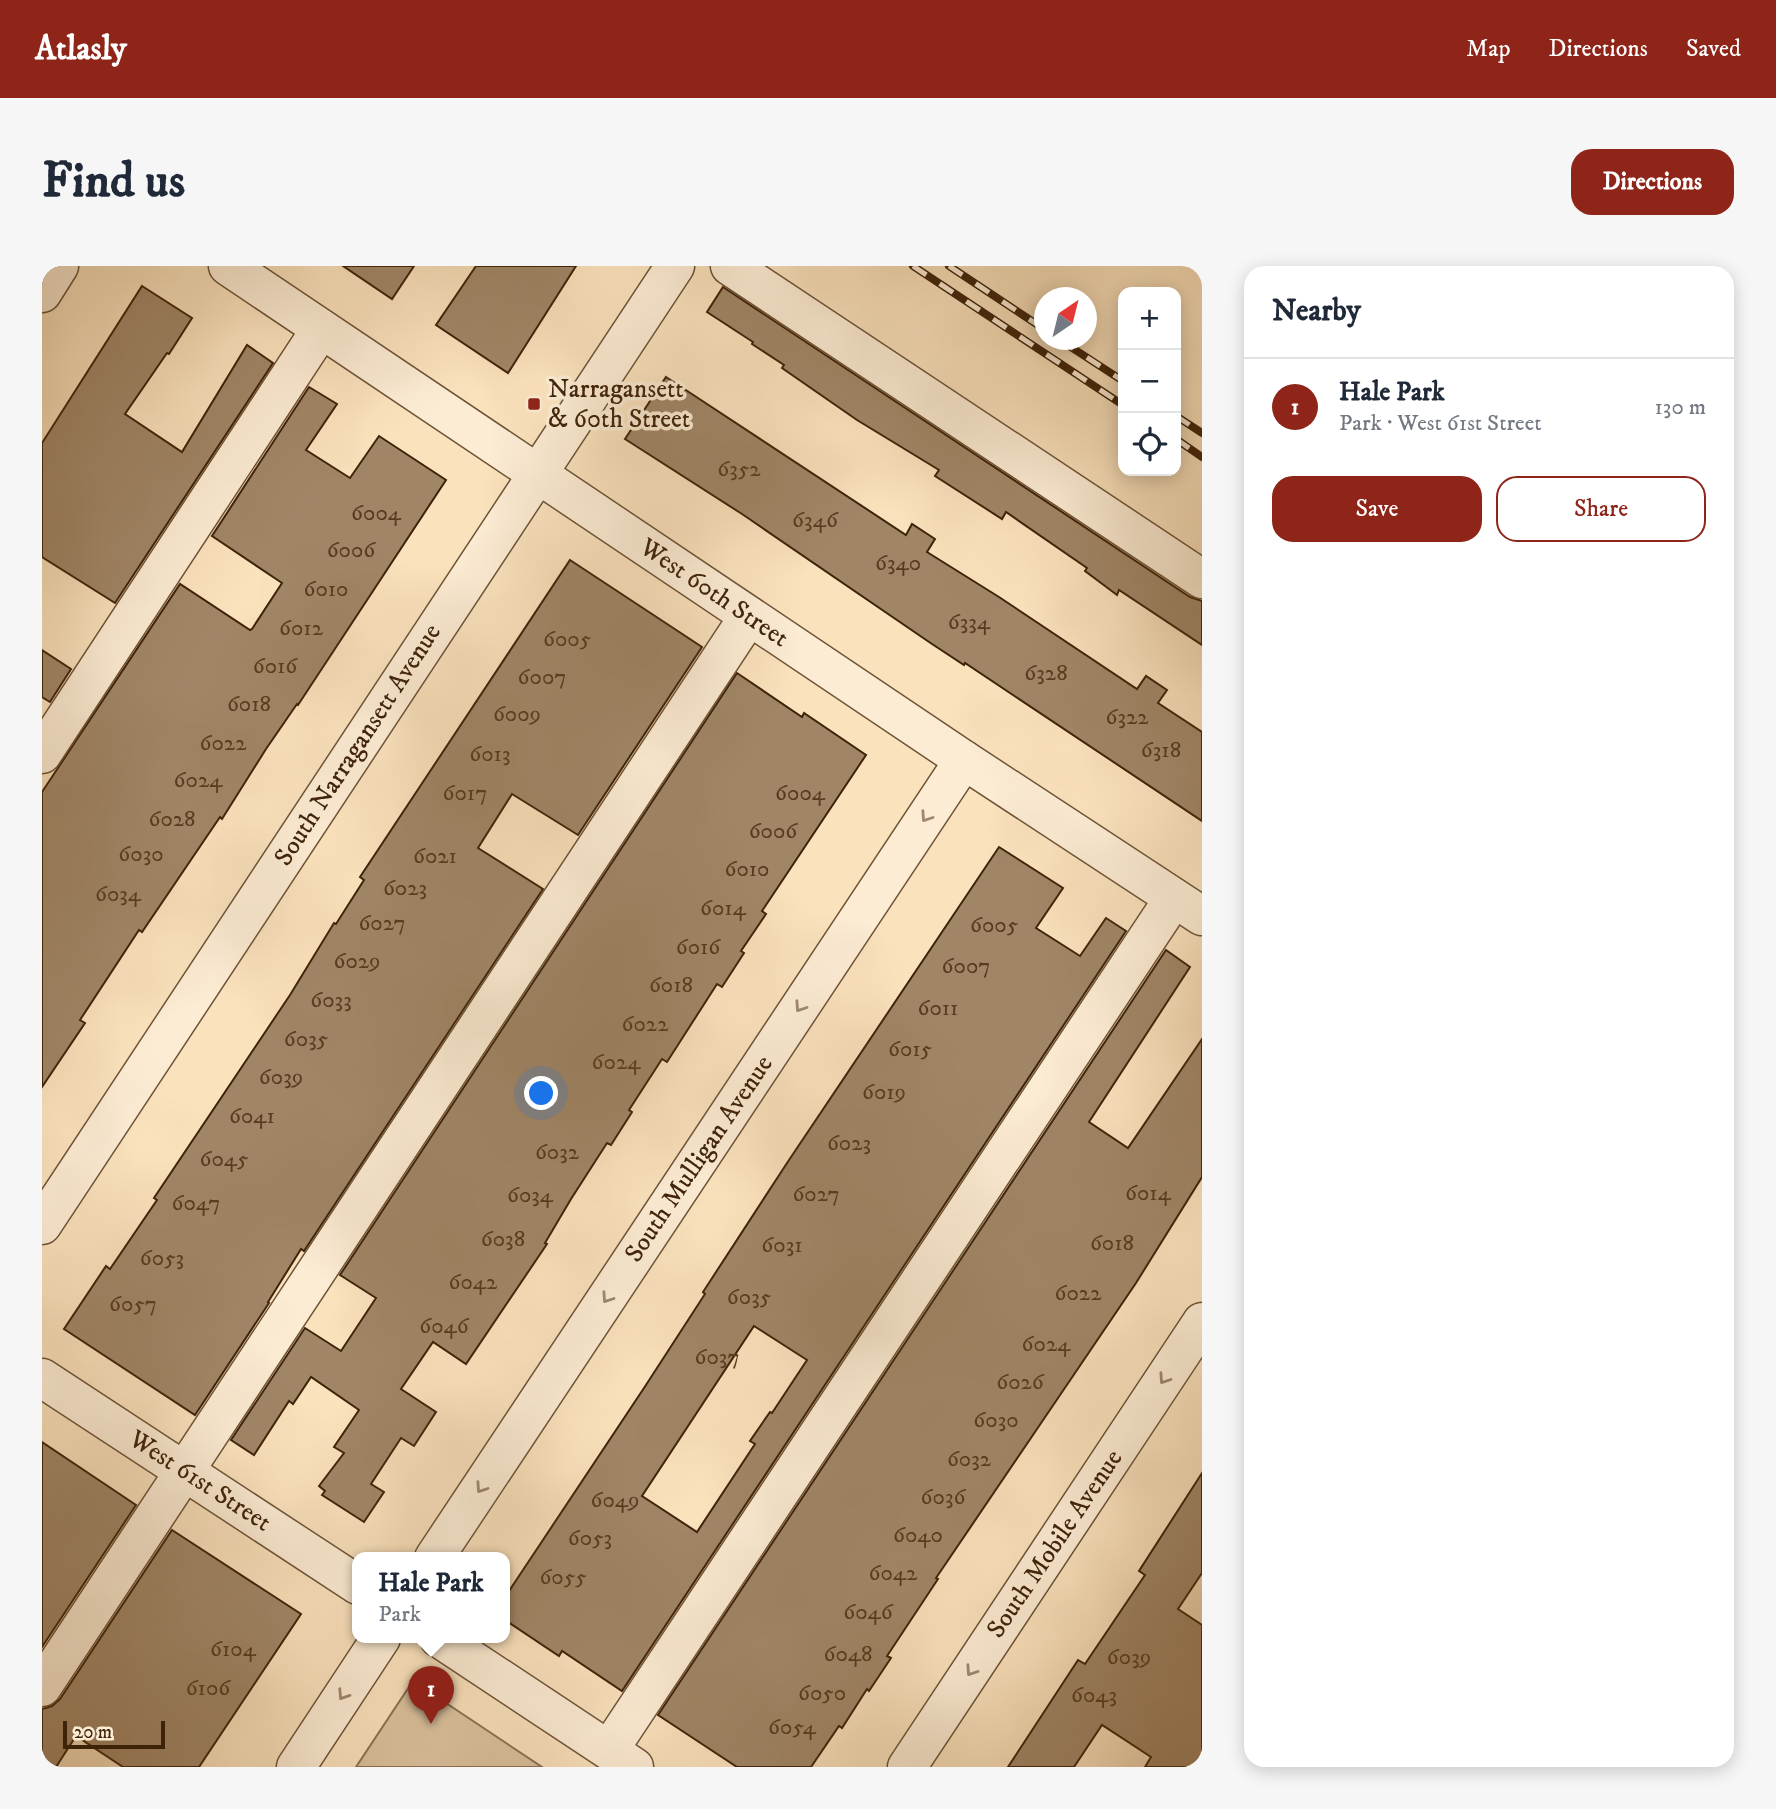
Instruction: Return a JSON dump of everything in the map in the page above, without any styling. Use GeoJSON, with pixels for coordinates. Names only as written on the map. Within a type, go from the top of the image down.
{"type":"FeatureCollection","features":[{"type":"Feature","properties":{"kind":"street"},"geometry":{"type":"LineString","coordinates":[[42,293],[60,266]]}},
{"type":"Feature","properties":{"kind":"street","name":"West 60th Street"},"geometry":{"type":"LineString","coordinates":[[228,266],[964,760],[1188,907]]}},
{"type":"Feature","properties":{"kind":"street","name":"South Narragansett Avenue"},"geometry":{"type":"LineString","coordinates":[[42,1225],[675,266]]}},
{"type":"Feature","properties":{"kind":"street"},"geometry":{"type":"LineString","coordinates":[[730,266],[1202,579]]}},
{"type":"Feature","properties":{"kind":"street"},"geometry":{"type":"LineString","coordinates":[[42,754],[321,329]]}},
{"type":"Feature","properties":{"kind":"street"},"geometry":{"type":"LineString","coordinates":[[42,1686],[749,616]]}},
{"type":"Feature","properties":{"kind":"street","name":"South Mulligan Avenue"},"geometry":{"type":"LineString","coordinates":[[439,1552],[964,760]]}},
{"type":"Feature","properties":{"kind":"street"},"geometry":{"type":"LineString","coordinates":[[447,1643],[622,1758],[1188,907]]}},
{"type":"Feature","properties":{"kind":"street","name":"South Mobile Avenue"},"geometry":{"type":"LineString","coordinates":[[907,1767],[1202,1322]]}},
{"type":"Feature","properties":{"kind":"street","name":"West 61st Street"},"geometry":{"type":"LineString","coordinates":[[42,1378],[352,1581]]}},
{"type":"Feature","properties":{"kind":"street"},"geometry":{"type":"LineString","coordinates":[[296,1767],[378,1643]]}},
{"type":"Feature","properties":{"kind":"shaded area"},"geometry":{"type":"Polygon","coordinates":[[[413,1681],[542,1767],[356,1767],[413,1681]]]}},
{"type":"Feature","properties":{"kind":"building"},"geometry":{"type":"Polygon","coordinates":[[[343,266],[414,266],[392,299],[343,266]]]}},
{"type":"Feature","properties":{"kind":"building"},"geometry":{"type":"Polygon","coordinates":[[[476,266],[576,266],[508,373],[436,325],[476,266]]]}},
{"type":"Feature","properties":{"kind":"building"},"geometry":{"type":"Polygon","coordinates":[[[142,286],[192,318],[125,414],[182,452],[247,345],[273,363],[115,603],[42,557],[42,443],[142,286]]]}},
{"type":"Feature","properties":{"kind":"building"},"geometry":{"type":"Polygon","coordinates":[[[723,287],[1190,597],[1202,601],[1202,645],[1119,590],[1117,595],[1085,571],[1087,568],[1006,512],[1002,519],[935,476],[939,470],[857,420],[782,368],[784,365],[752,344],[753,342],[707,312],[723,287]]]}},
{"type":"Feature","properties":{"kind":"building"},"geometry":{"type":"Polygon","coordinates":[[[666,377],[906,535],[912,524],[935,539],[927,552],[1137,689],[1146,676],[1167,690],[1158,703],[1202,732],[1202,821],[625,439],[666,377]]]}},
{"type":"Feature","properties":{"kind":"building"},"geometry":{"type":"Polygon","coordinates":[[[309,387],[337,404],[306,450],[350,478],[379,436],[446,480],[222,819],[220,817],[142,932],[139,930],[80,1020],[85,1023],[42,1087],[42,792],[180,584],[252,629],[282,583],[212,536],[309,387]]]}},
{"type":"Feature","properties":{"kind":"building"},"geometry":{"type":"Polygon","coordinates":[[[570,560],[702,647],[578,835],[512,794],[478,848],[543,889],[304,1251],[301,1249],[195,1415],[64,1329],[106,1266],[110,1269],[157,1200],[154,1198],[364,880],[360,877],[570,560]]]}},
{"type":"Feature","properties":{"kind":"building"},"geometry":{"type":"Polygon","coordinates":[[[42,650],[71,669],[50,702],[42,697],[42,650]]]}},
{"type":"Feature","properties":{"kind":"building"},"geometry":{"type":"Polygon","coordinates":[[[737,673],[802,717],[804,713],[866,755],[762,911],[766,914],[741,951],[744,953],[722,987],[717,984],[667,1062],[662,1059],[629,1110],[632,1112],[611,1145],[607,1143],[571,1199],[545,1243],[547,1244],[466,1364],[433,1342],[401,1389],[436,1412],[414,1446],[401,1438],[371,1484],[384,1492],[364,1522],[322,1495],[325,1491],[319,1486],[344,1453],[334,1447],[359,1410],[311,1377],[293,1404],[289,1401],[254,1455],[231,1440],[305,1328],[341,1351],[376,1298],[340,1275],[737,673]]]}},
{"type":"Feature","properties":{"kind":"building"},"geometry":{"type":"Polygon","coordinates":[[[999,847],[1063,888],[1036,928],[1080,956],[1106,918],[1126,931],[622,1691],[562,1651],[559,1656],[510,1623],[510,1589],[705,1294],[703,1292],[999,847]],[[754,1326],[642,1496],[697,1532],[755,1444],[750,1441],[770,1412],[772,1413],[807,1360],[754,1326]]]}},
{"type":"Feature","properties":{"kind":"building"},"geometry":{"type":"Polygon","coordinates":[[[1166,950],[1190,967],[1089,1122],[1128,1148],[1202,1039],[1202,1177],[1136,1283],[936,1578],[938,1579],[887,1656],[891,1658],[842,1728],[839,1726],[811,1767],[737,1767],[658,1715],[1166,950]]]}},
{"type":"Feature","properties":{"kind":"building"},"geometry":{"type":"Polygon","coordinates":[[[42,1442],[136,1505],[42,1647],[42,1442]]]}},
{"type":"Feature","properties":{"kind":"building"},"geometry":{"type":"Polygon","coordinates":[[[1202,1473],[1202,1573],[1178,1609],[1202,1625],[1202,1758],[1196,1767],[1145,1767],[1151,1757],[1102,1725],[1074,1767],[1008,1767],[1078,1660],[1085,1664],[1145,1575],[1139,1571],[1202,1473]]]}},
{"type":"Feature","properties":{"kind":"building"},"geometry":{"type":"Polygon","coordinates":[[[172,1530],[301,1614],[199,1767],[123,1767],[76,1736],[56,1767],[42,1767],[42,1709],[52,1706],[60,1699],[172,1530]]]}},
{"type":"Feature","properties":{"kind":"railway"},"geometry":{"type":"LineString","coordinates":[[913,266],[1118,402]]}},
{"type":"Feature","properties":{"kind":"railway"},"geometry":{"type":"LineString","coordinates":[[949,266],[1034,322]]}},
{"type":"Feature","properties":{"kind":"railway"},"geometry":{"type":"LineString","coordinates":[[1075,350],[1118,378]]}},
{"type":"Feature","properties":{"kind":"railway"},"geometry":{"type":"LineString","coordinates":[[1181,419],[1202,433]]}},
{"type":"Feature","properties":{"kind":"railway"},"geometry":{"type":"LineString","coordinates":[[1181,442],[1202,457]]}},
{"type":"Feature","properties":{"kind":"place","name":"Narragansett & 60th Street"},"geometry":{"type":"Point","coordinates":[534,404]}},
{"type":"Feature","properties":{"kind":"place","name":"Hale Park"},"geometry":{"type":"Point","coordinates":[431,1724]}}]}
